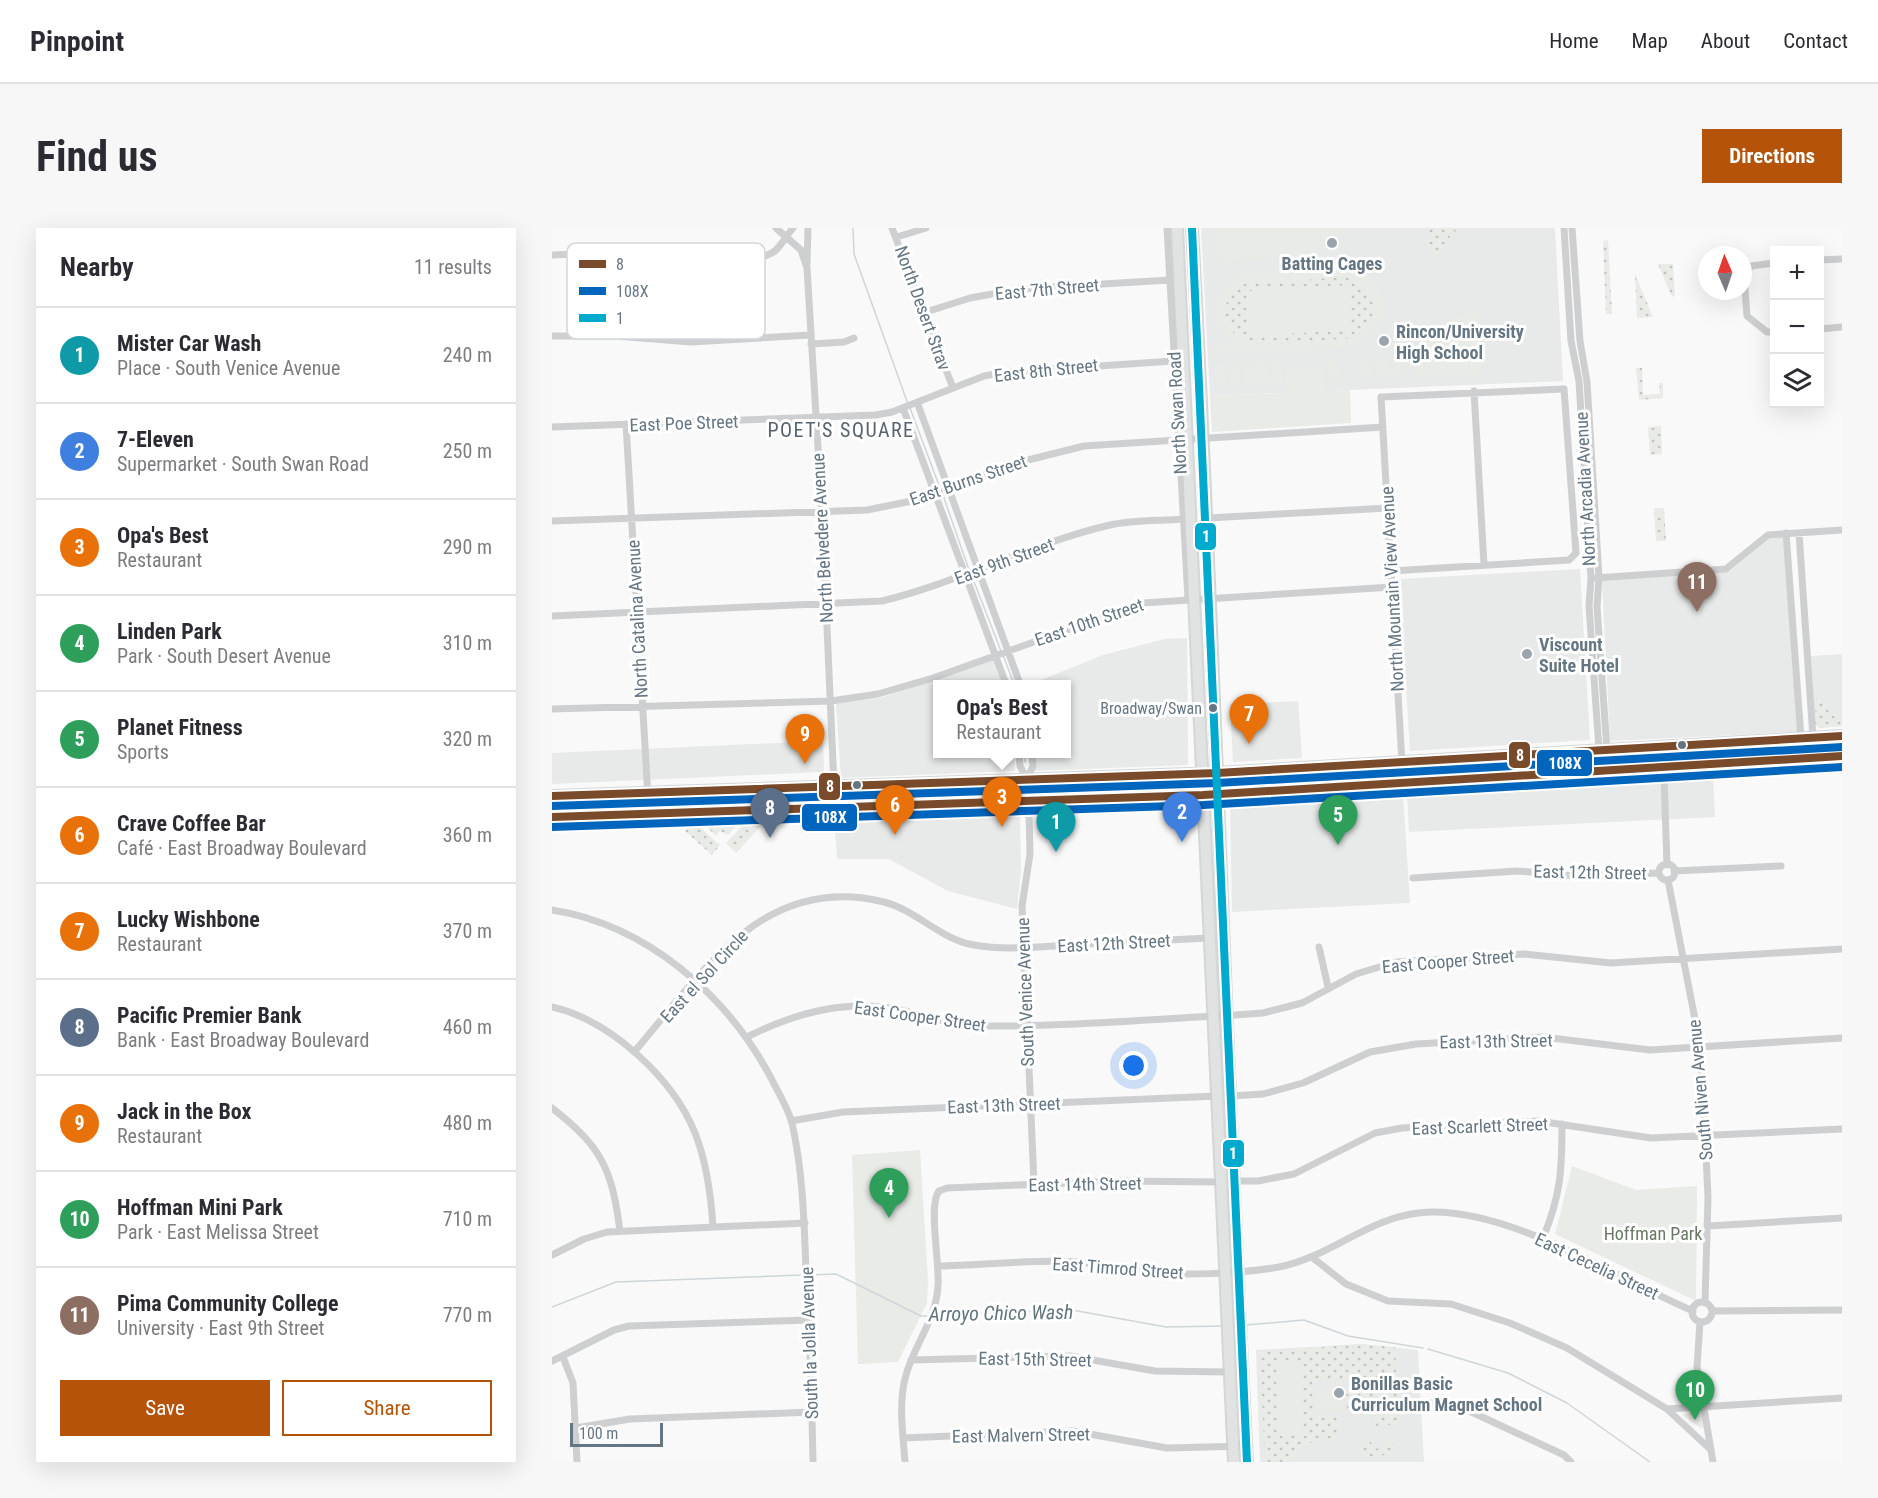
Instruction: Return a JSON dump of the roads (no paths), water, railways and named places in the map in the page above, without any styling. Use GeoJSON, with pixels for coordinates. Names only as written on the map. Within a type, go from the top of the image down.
{"type":"FeatureCollection","features":[{"type":"Feature","properties":{"kind":"main road","name":"North Swan Road"},"geometry":{"type":"LineString","coordinates":[[1177,228],[1183,439],[1218,1096],[1233,1462]]}},
{"type":"Feature","properties":{"kind":"main road","name":"North Swan Road"},"geometry":{"type":"LineString","coordinates":[[1192,228],[1208,518],[1226,1015],[1247,1462]]}},
{"type":"Feature","properties":{"kind":"main road"},"geometry":{"type":"LineString","coordinates":[[552,796],[1202,774],[1842,736]]}},
{"type":"Feature","properties":{"kind":"main road"},"geometry":{"type":"LineString","coordinates":[[1523,774],[1546,764],[1599,759],[1607,754],[1603,750]]}},
{"type":"Feature","properties":{"kind":"main road"},"geometry":{"type":"LineString","coordinates":[[552,818],[1203,795],[1523,774],[1664,771],[1842,756]]}},
{"type":"Feature","properties":{"kind":"main road"},"geometry":{"type":"LineString","coordinates":[[924,804],[925,799],[930,795],[958,792],[997,781]]}},
{"type":"Feature","properties":{"kind":"street","name":"North Belvedere Avenue"},"geometry":{"type":"LineString","coordinates":[[776,228],[801,250],[807,268],[822,513],[831,701],[833,808]]}},
{"type":"Feature","properties":{"kind":"street"},"geometry":{"type":"LineString","coordinates":[[765,255],[776,250],[793,228]]}},
{"type":"Feature","properties":{"kind":"street","name":"North Belvedere Avenue"},"geometry":{"type":"LineString","coordinates":[[807,268],[810,256],[808,228]]}},
{"type":"Feature","properties":{"kind":"street","name":"North Desert Strav"},"geometry":{"type":"LineString","coordinates":[[892,228],[926,312],[953,388]]}},
{"type":"Feature","properties":{"kind":"street"},"geometry":{"type":"LineString","coordinates":[[897,237],[926,228]]}},
{"type":"Feature","properties":{"kind":"street","name":"North Swan Road"},"geometry":{"type":"LineString","coordinates":[[1167,228],[1174,361],[1183,439],[1184,519],[1192,598]]}},
{"type":"Feature","properties":{"kind":"street","name":"North Arcadia Avenue"},"geometry":{"type":"LineString","coordinates":[[1564,228],[1571,341],[1579,381],[1588,461]]}},
{"type":"Feature","properties":{"kind":"street","name":"North Arcadia Avenue"},"geometry":{"type":"LineString","coordinates":[[1572,228],[1580,341],[1587,382],[1588,461],[1595,578],[1589,606],[1599,687],[1603,750]]}},
{"type":"Feature","properties":{"kind":"street"},"geometry":{"type":"LineString","coordinates":[[552,255],[567,255]]}},
{"type":"Feature","properties":{"kind":"street"},"geometry":{"type":"LineString","coordinates":[[1824,260],[1842,259]]}},
{"type":"Feature","properties":{"kind":"street"},"geometry":{"type":"LineString","coordinates":[[1770,264],[1751,266],[1745,272],[1747,314],[1763,330],[1770,331]]}},
{"type":"Feature","properties":{"kind":"street","name":"East 7th Street"},"geometry":{"type":"LineString","coordinates":[[926,312],[970,298],[1011,290],[1170,280]]}},
{"type":"Feature","properties":{"kind":"street"},"geometry":{"type":"LineString","coordinates":[[1824,329],[1842,327]]}},
{"type":"Feature","properties":{"kind":"street"},"geometry":{"type":"LineString","coordinates":[[765,338],[810,335]]}},
{"type":"Feature","properties":{"kind":"street"},"geometry":{"type":"LineString","coordinates":[[811,344],[844,342],[854,338]]}},
{"type":"Feature","properties":{"kind":"street"},"geometry":{"type":"LineString","coordinates":[[654,339],[691,342],[742,339]]}},
{"type":"Feature","properties":{"kind":"street","name":"East 8th Street"},"geometry":{"type":"LineString","coordinates":[[817,418],[876,415],[903,408],[984,376],[1028,369],[1174,361]]}},
{"type":"Feature","properties":{"kind":"street"},"geometry":{"type":"LineString","coordinates":[[1391,571],[1484,566],[1569,560],[1573,557],[1576,553],[1564,389],[1474,391],[1484,566]]}},
{"type":"Feature","properties":{"kind":"street","name":"North Mountain View Avenue"},"geometry":{"type":"LineString","coordinates":[[1409,781],[1402,762],[1381,397],[1474,391]]}},
{"type":"Feature","properties":{"kind":"street"},"geometry":{"type":"LineString","coordinates":[[917,402],[1019,680]]}},
{"type":"Feature","properties":{"kind":"street"},"geometry":{"type":"LineString","coordinates":[[903,408],[1004,680]]}},
{"type":"Feature","properties":{"kind":"street","name":"East Poe Street"},"geometry":{"type":"LineString","coordinates":[[552,426],[817,418]]}},
{"type":"Feature","properties":{"kind":"street","name":"North Catalina Avenue"},"geometry":{"type":"LineString","coordinates":[[626,424],[649,814]]}},
{"type":"Feature","properties":{"kind":"street","name":"East Burns Street"},"geometry":{"type":"LineString","coordinates":[[552,521],[822,513],[890,506],[1054,451],[1183,439],[1383,427]]}},
{"type":"Feature","properties":{"kind":"street"},"geometry":{"type":"LineString","coordinates":[[1208,518],[1388,508]]}},
{"type":"Feature","properties":{"kind":"street","name":"East 9th Street"},"geometry":{"type":"LineString","coordinates":[[552,616],[637,614],[882,601],[912,594],[1113,525],[1184,519]]}},
{"type":"Feature","properties":{"kind":"street"},"geometry":{"type":"LineString","coordinates":[[1595,578],[1726,569],[1768,535],[1842,530]]}},
{"type":"Feature","properties":{"kind":"street"},"geometry":{"type":"LineString","coordinates":[[1786,533],[1801,738]]}},
{"type":"Feature","properties":{"kind":"street"},"geometry":{"type":"LineString","coordinates":[[1799,533],[1813,738]]}},
{"type":"Feature","properties":{"kind":"street","name":"East 10th Street"},"geometry":{"type":"LineString","coordinates":[[552,709],[831,701],[892,692],[1124,608],[1162,600],[1392,587]]}},
{"type":"Feature","properties":{"kind":"street"},"geometry":{"type":"LineString","coordinates":[[1663,746],[1667,865],[1674,871],[1782,866]]}},
{"type":"Feature","properties":{"kind":"street"},"geometry":{"type":"LineString","coordinates":[[1019,758],[1020,766],[1027,779]]}},
{"type":"Feature","properties":{"kind":"street"},"geometry":{"type":"LineString","coordinates":[[1027,779],[1033,766],[1032,758]]}},
{"type":"Feature","properties":{"kind":"street"},"geometry":{"type":"LineString","coordinates":[[1409,781],[1415,791],[1664,771],[1778,770]]}},
{"type":"Feature","properties":{"kind":"street","name":"South Venice Avenue"},"geometry":{"type":"LineString","coordinates":[[1027,779],[1030,854],[1022,906],[1034,1184]]}},
{"type":"Feature","properties":{"kind":"street"},"geometry":{"type":"LineString","coordinates":[[1667,865],[1662,866],[1659,873],[1661,878],[1668,880],[1673,877],[1674,871]]}},
{"type":"Feature","properties":{"kind":"street","name":"East 12th Street"},"geometry":{"type":"LineString","coordinates":[[1413,878],[1517,871],[1576,876],[1659,873]]}},
{"type":"Feature","properties":{"kind":"street","name":"South Niven Avenue"},"geometry":{"type":"LineString","coordinates":[[1668,880],[1700,1047],[1708,1226],[1705,1303]]}},
{"type":"Feature","properties":{"kind":"street","name":"East el Sol Circle"},"geometry":{"type":"LineString","coordinates":[[634,1052],[736,936],[780,908],[837,895],[886,903]]}},
{"type":"Feature","properties":{"kind":"street","name":"East 12th Street"},"geometry":{"type":"LineString","coordinates":[[886,903],[908,911],[947,936],[968,944],[1023,948],[1209,938]]}},
{"type":"Feature","properties":{"kind":"street","name":"South la Jolla Avenue"},"geometry":{"type":"LineString","coordinates":[[552,910],[601,925],[663,955],[717,999],[747,1037],[765,1066],[791,1121],[805,1223],[813,1462]]}},
{"type":"Feature","properties":{"kind":"street"},"geometry":{"type":"LineString","coordinates":[[1319,947],[1328,987]]}},
{"type":"Feature","properties":{"kind":"street","name":"East Cooper Street"},"geometry":{"type":"LineString","coordinates":[[747,1037],[794,1015],[851,1006],[903,1010],[976,1026],[1026,1026],[1263,1013],[1302,1003],[1356,974],[1396,962],[1524,954],[1611,963],[1842,949]]}},
{"type":"Feature","properties":{"kind":"street"},"geometry":{"type":"LineString","coordinates":[[552,1007],[609,1033],[661,1077],[680,1104],[695,1133],[710,1189],[713,1227]]}},
{"type":"Feature","properties":{"kind":"street","name":"East 13th Street"},"geometry":{"type":"LineString","coordinates":[[1231,1096],[1273,1091],[1303,1083],[1370,1052],[1416,1044],[1543,1037],[1629,1048],[1700,1047],[1842,1038]]}},
{"type":"Feature","properties":{"kind":"street","name":"East 13th Street"},"geometry":{"type":"LineString","coordinates":[[791,1121],[843,1112],[1218,1096]]}},
{"type":"Feature","properties":{"kind":"street"},"geometry":{"type":"LineString","coordinates":[[552,1108],[592,1143],[607,1168],[615,1195],[620,1231]]}},
{"type":"Feature","properties":{"kind":"street","name":"East Scarlett Street"},"geometry":{"type":"LineString","coordinates":[[1234,1181],[1258,1181],[1294,1174],[1375,1133],[1402,1128],[1538,1121],[1651,1138],[1842,1129]]}},
{"type":"Feature","properties":{"kind":"street"},"geometry":{"type":"LineString","coordinates":[[1543,1238],[1556,1207],[1562,1172],[1562,1124]]}},
{"type":"Feature","properties":{"kind":"street","name":"East 14th Street"},"geometry":{"type":"LineString","coordinates":[[939,1266],[935,1196],[943,1188],[1115,1181],[1222,1182]]}},
{"type":"Feature","properties":{"kind":"street","name":"East Cecelia Street"},"geometry":{"type":"LineString","coordinates":[[1225,1271],[1277,1267],[1313,1258],[1352,1236],[1396,1217],[1432,1212],[1477,1218],[1543,1238],[1693,1311]]}},
{"type":"Feature","properties":{"kind":"street"},"geometry":{"type":"LineString","coordinates":[[1708,1226],[1842,1218]]}},
{"type":"Feature","properties":{"kind":"street"},"geometry":{"type":"LineString","coordinates":[[552,1255],[584,1239],[620,1231],[805,1223]]}},
{"type":"Feature","properties":{"kind":"street"},"geometry":{"type":"LineString","coordinates":[[1313,1258],[1346,1284],[1389,1300],[1451,1304],[1510,1323],[1567,1348],[1667,1409],[1710,1449]]}},
{"type":"Feature","properties":{"kind":"street","name":"East Timrod Street"},"geometry":{"type":"LineString","coordinates":[[939,1266],[1064,1262],[1169,1274],[1225,1271]]}},
{"type":"Feature","properties":{"kind":"street"},"geometry":{"type":"LineString","coordinates":[[904,1462],[903,1391],[911,1360],[936,1308],[939,1266]]}},
{"type":"Feature","properties":{"kind":"street"},"geometry":{"type":"LineString","coordinates":[[1712,1311],[1708,1321],[1700,1322],[1694,1318],[1693,1311],[1697,1304],[1705,1303],[1712,1311],[1842,1310]]}},
{"type":"Feature","properties":{"kind":"street"},"geometry":{"type":"LineString","coordinates":[[552,1361],[614,1330],[629,1326],[808,1320]]}},
{"type":"Feature","properties":{"kind":"street"},"geometry":{"type":"LineString","coordinates":[[1700,1322],[1697,1367],[1713,1462]]}},
{"type":"Feature","properties":{"kind":"street","name":"East 15th Street"},"geometry":{"type":"LineString","coordinates":[[911,1360],[1070,1356],[1155,1371],[1229,1372]]}},
{"type":"Feature","properties":{"kind":"street"},"geometry":{"type":"LineString","coordinates":[[563,1357],[573,1383],[577,1462]]}},
{"type":"Feature","properties":{"kind":"street"},"geometry":{"type":"LineString","coordinates":[[1667,1409],[1842,1398]]}},
{"type":"Feature","properties":{"kind":"street"},"geometry":{"type":"LineString","coordinates":[[1430,1403],[1465,1410],[1564,1455],[1570,1462]]}},
{"type":"Feature","properties":{"kind":"street"},"geometry":{"type":"LineString","coordinates":[[576,1428],[630,1419],[812,1412]]}},
{"type":"Feature","properties":{"kind":"street","name":"East Malvern Street"},"geometry":{"type":"LineString","coordinates":[[903,1438],[1073,1431],[1167,1448],[1246,1446]]}},
{"type":"Feature","properties":{"kind":"waterway"},"geometry":{"type":"LineString","coordinates":[[853,228],[854,254],[908,404]]}},
{"type":"Feature","properties":{"kind":"waterway"},"geometry":{"type":"LineString","coordinates":[[910,408],[940,488]]}},
{"type":"Feature","properties":{"kind":"waterway"},"geometry":{"type":"LineString","coordinates":[[942,492],[969,570]]}},
{"type":"Feature","properties":{"kind":"waterway"},"geometry":{"type":"LineString","coordinates":[[971,574],[1001,651]]}},
{"type":"Feature","properties":{"kind":"waterway"},"geometry":{"type":"LineString","coordinates":[[1003,655],[1012,680]]}},
{"type":"Feature","properties":{"kind":"waterway","name":"Arroyo Chico Wash"},"geometry":{"type":"LineString","coordinates":[[810,1275],[836,1274],[921,1316],[927,1316]]}},
{"type":"Feature","properties":{"kind":"waterway","name":"Arroyo Chico Wash"},"geometry":{"type":"LineString","coordinates":[[552,1307],[616,1282],[802,1275]]}},
{"type":"Feature","properties":{"kind":"waterway","name":"Arroyo Chico Wash"},"geometry":{"type":"LineString","coordinates":[[935,1315],[1072,1310],[1166,1327],[1222,1326]]}},
{"type":"Feature","properties":{"kind":"waterway","name":"Arroyo Chico Wash"},"geometry":{"type":"LineString","coordinates":[[1245,1325],[1304,1320],[1348,1336],[1423,1348]]}},
{"type":"Feature","properties":{"kind":"waterway","name":"Arroyo Chico Wash"},"geometry":{"type":"LineString","coordinates":[[1428,1349],[1508,1373],[1567,1403],[1650,1462]]}},
{"type":"Feature","properties":{"kind":"place","name":"Batting Cages"},"geometry":{"type":"Point","coordinates":[1332,243]}},
{"type":"Feature","properties":{"kind":"place","name":"Rincon/University High School"},"geometry":{"type":"Point","coordinates":[1384,341]}},
{"type":"Feature","properties":{"kind":"place","name":"Pima Community College"},"geometry":{"type":"Point","coordinates":[1697,612]}},
{"type":"Feature","properties":{"kind":"place","name":"Viscount Suite Hotel"},"geometry":{"type":"Point","coordinates":[1527,654]}},
{"type":"Feature","properties":{"kind":"place","name":"Broadway/Swan"},"geometry":{"type":"Point","coordinates":[1213,708]}},
{"type":"Feature","properties":{"kind":"place","name":"Lucky Wishbone"},"geometry":{"type":"Point","coordinates":[1249,744]}},
{"type":"Feature","properties":{"kind":"place","name":"Jack in the Box"},"geometry":{"type":"Point","coordinates":[805,764]}},
{"type":"Feature","properties":{"kind":"place","name":"Opa's Best"},"geometry":{"type":"Point","coordinates":[1002,827]}},
{"type":"Feature","properties":{"kind":"place","name":"Crave Coffee Bar"},"geometry":{"type":"Point","coordinates":[895,835]}},
{"type":"Feature","properties":{"kind":"place","name":"Pacific Premier Bank"},"geometry":{"type":"Point","coordinates":[770,838]}},
{"type":"Feature","properties":{"kind":"place","name":"7-Eleven"},"geometry":{"type":"Point","coordinates":[1182,842]}},
{"type":"Feature","properties":{"kind":"place","name":"Planet Fitness"},"geometry":{"type":"Point","coordinates":[1338,845]}},
{"type":"Feature","properties":{"kind":"place","name":"Mister Car Wash"},"geometry":{"type":"Point","coordinates":[1056,852]}},
{"type":"Feature","properties":{"kind":"place","name":"Linden Park"},"geometry":{"type":"Point","coordinates":[889,1218]}},
{"type":"Feature","properties":{"kind":"place","name":"Bonillas Basic Curriculum Magnet School"},"geometry":{"type":"Point","coordinates":[1339,1393]}},
{"type":"Feature","properties":{"kind":"place","name":"Hoffman Mini Park"},"geometry":{"type":"Point","coordinates":[1695,1420]}},
{"type":"Feature","properties":{"kind":"district","name":"POET'S SQUARE"},"geometry":{"type":"Point","coordinates":[841,430]}},
{"type":"Feature","properties":{"kind":"park label","name":"Hoffman Park"},"geometry":{"type":"Point","coordinates":[1653,1233]}}]}
